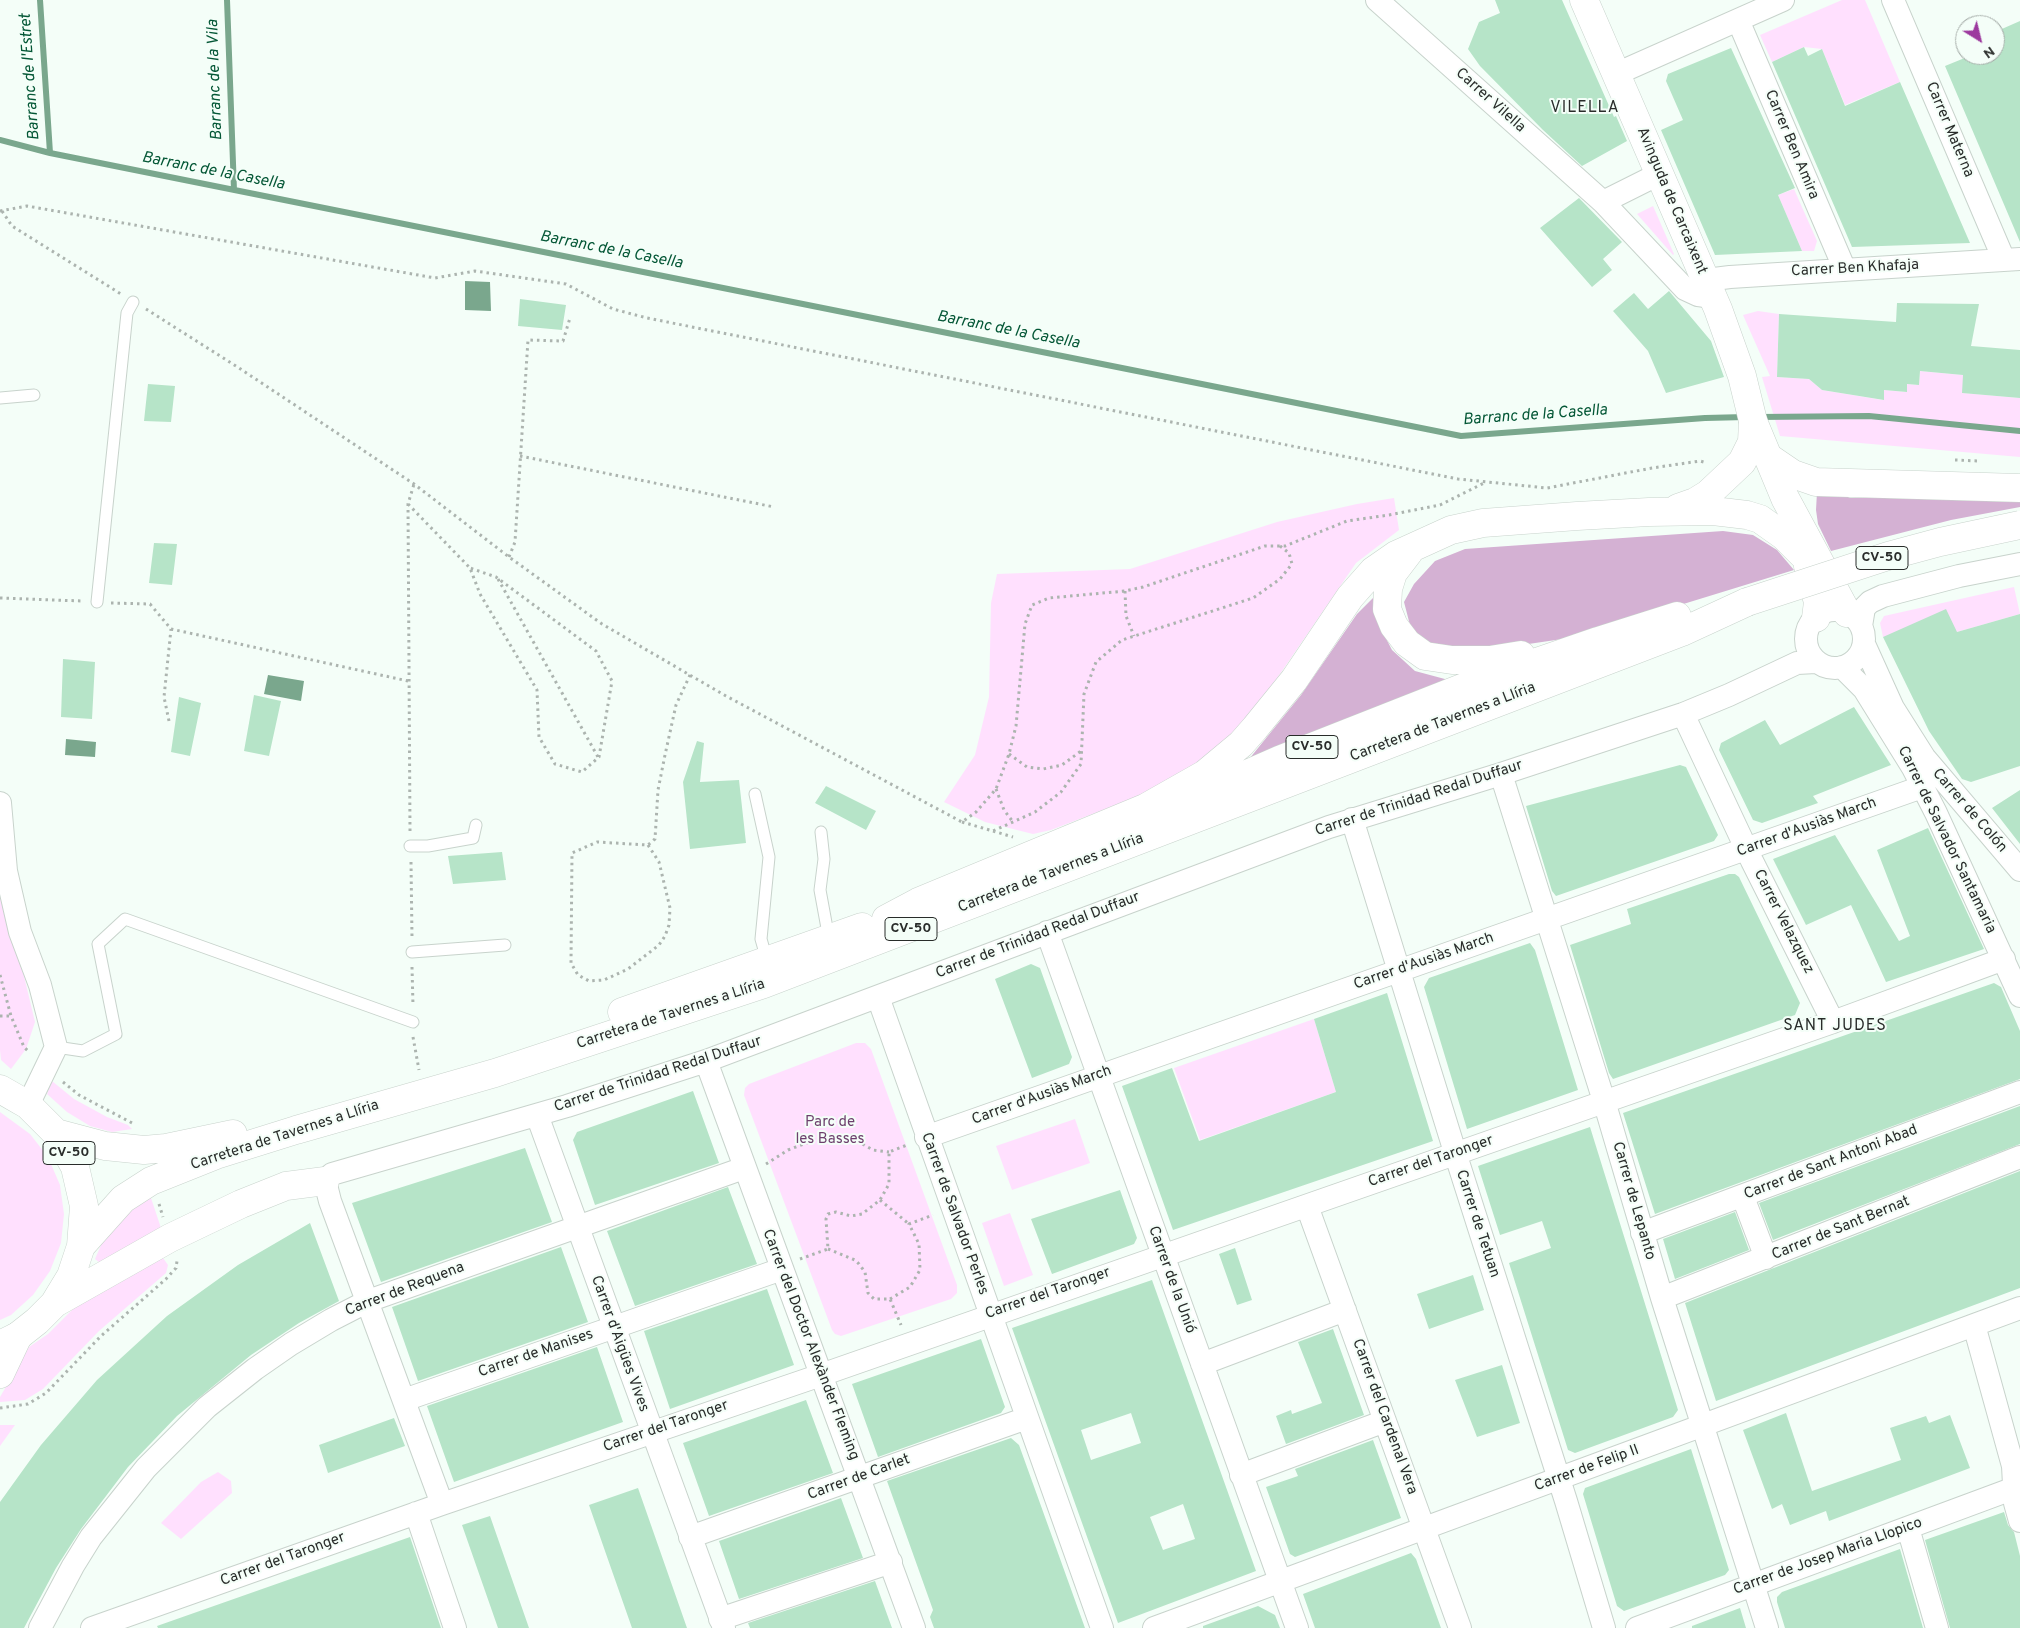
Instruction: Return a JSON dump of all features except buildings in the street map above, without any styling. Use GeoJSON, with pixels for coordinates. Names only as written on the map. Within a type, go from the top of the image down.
{"type":"FeatureCollection","features":[{"type":"Feature","properties":{"kind":"main road","name":"Avinguda de Carcaixent"},"geometry":{"type":"LineString","coordinates":[[1584,0],[1709,288],[1742,376],[1758,441],[1791,513]]}},
{"type":"Feature","properties":{"kind":"main road"},"geometry":{"type":"LineString","coordinates":[[1648,512],[1680,507],[1708,494],[1742,462],[1758,441],[1793,474],[1816,482],[2020,488]]}},
{"type":"Feature","properties":{"kind":"main road"},"geometry":{"type":"LineString","coordinates":[[886,919],[927,898],[1145,808],[1205,774],[1241,744],[1255,728],[1294,680],[1350,597],[1373,571],[1396,554],[1417,543],[1451,530],[1483,523],[1648,512],[1713,511],[1746,514],[1769,524],[1805,557]]}},
{"type":"Feature","properties":{"kind":"main road"},"geometry":{"type":"LineString","coordinates":[[1791,513],[1818,602],[1813,622]]}},
{"type":"Feature","properties":{"kind":"main road"},"geometry":{"type":"LineString","coordinates":[[1791,513],[1857,628]]}},
{"type":"Feature","properties":{"kind":"main road","name":"Carretera de Tavernes a Llíria"},"geometry":{"type":"LineString","coordinates":[[81,1246],[123,1199],[151,1181],[216,1155],[495,1073],[764,984],[1620,656],[1747,602],[1888,556],[1940,542],[2020,525]]}},
{"type":"Feature","properties":{"kind":"main road"},"geometry":{"type":"LineString","coordinates":[[1417,543],[1402,558],[1393,573],[1388,589],[1388,609],[1394,626],[1407,643],[1425,656],[1452,660],[1490,660],[1598,641]]}},
{"type":"Feature","properties":{"kind":"main road","name":"Carretera de Tavernes a Llíria"},"geometry":{"type":"LineString","coordinates":[[56,1133],[105,1146],[144,1150],[166,1148],[214,1139],[486,1060],[830,939],[1010,873],[1380,719],[1598,641],[1676,616],[1747,602]]}},
{"type":"Feature","properties":{"kind":"main road","name":"CV-50"},"geometry":{"type":"LineString","coordinates":[[0,1088],[28,1105],[56,1133],[72,1161],[81,1186],[84,1206],[81,1246],[71,1276],[54,1304],[37,1321],[9,1340]]}},
{"type":"Feature","properties":{"kind":"main road"},"geometry":{"type":"LineString","coordinates":[[54,1304],[170,1238],[286,1186],[324,1181]]}},
{"type":"Feature","properties":{"kind":"main road"},"geometry":{"type":"LineString","coordinates":[[0,1374],[9,1340]]}},
{"type":"Feature","properties":{"kind":"street","name":"Carrer Vilella"},"geometry":{"type":"LineString","coordinates":[[1377,0],[1603,202],[1685,289],[1698,295],[1709,288]]}},
{"type":"Feature","properties":{"kind":"street"},"geometry":{"type":"LineString","coordinates":[[1616,74],[1783,0]]}},
{"type":"Feature","properties":{"kind":"street","name":"Carrer Materna"},"geometry":{"type":"LineString","coordinates":[[1893,0],[2012,260]]}},
{"type":"Feature","properties":{"kind":"street","name":"Carrer Ben Amira"},"geometry":{"type":"LineString","coordinates":[[1738,20],[1844,270]]}},
{"type":"Feature","properties":{"kind":"street"},"geometry":{"type":"LineString","coordinates":[[1603,202],[1659,174]]}},
{"type":"Feature","properties":{"kind":"street","name":"Carrer Ben Khafaja"},"geometry":{"type":"LineString","coordinates":[[1709,288],[1844,270],[2012,260]]}},
{"type":"Feature","properties":{"kind":"street"},"geometry":{"type":"LineString","coordinates":[[1857,628],[1828,612],[1813,622],[1807,645],[1816,662],[1828,668],[1842,668],[1854,661],[1857,628],[1864,608],[1870,602],[1883,596],[1959,576],[2019,567]]}},
{"type":"Feature","properties":{"kind":"street","name":"Carrer de Trinidad Redal Duffaur"},"geometry":{"type":"LineString","coordinates":[[1751,685],[1789,652],[1813,622]]}},
{"type":"Feature","properties":{"kind":"street","name":"Carrer de Colón"},"geometry":{"type":"LineString","coordinates":[[1857,628],[1893,708],[1924,757],[2020,870]]}},
{"type":"Feature","properties":{"kind":"street","name":"Carrer de Trinidad Redal Duffaur"},"geometry":{"type":"LineString","coordinates":[[324,1181],[332,1174],[537,1115],[706,1061],[1352,819],[1501,774],[1682,714],[1751,685],[1796,662],[1816,662]]}},
{"type":"Feature","properties":{"kind":"street","name":"Carrer de Salvador Santamaria"},"geometry":{"type":"LineString","coordinates":[[1842,668],[1855,679],[1878,710],[1922,787],[2020,996]]}},
{"type":"Feature","properties":{"kind":"street","name":"Carrer Velazquez"},"geometry":{"type":"LineString","coordinates":[[1682,714],[1747,850],[1833,1022]]}},
{"type":"Feature","properties":{"kind":"street","name":"Carrer de Lepanto"},"geometry":{"type":"LineString","coordinates":[[1501,774],[1604,1101],[1662,1298],[1767,1628]]}},
{"type":"Feature","properties":{"kind":"street","name":"Carrer d'Ausiàs March"},"geometry":{"type":"LineString","coordinates":[[926,1137],[1922,787]]}},
{"type":"Feature","properties":{"kind":"street"},"geometry":{"type":"LineString","coordinates":[[0,803],[6,871],[20,932],[40,985],[56,1047],[28,1105]]}},
{"type":"Feature","properties":{"kind":"street","name":"Carrer de Tetuan"},"geometry":{"type":"LineString","coordinates":[[1352,819],[1604,1628]]}},
{"type":"Feature","properties":{"kind":"street","name":"Carrer de la Unió"},"geometry":{"type":"LineString","coordinates":[[1047,932],[1297,1628]]}},
{"type":"Feature","properties":{"kind":"street","name":"Carrer del Taronger"},"geometry":{"type":"LineString","coordinates":[[92,1628],[416,1513],[821,1375],[1162,1254],[1307,1206],[1833,1022],[2004,959]]}},
{"type":"Feature","properties":{"kind":"street","name":"Carrer de Salvador Perles"},"geometry":{"type":"LineString","coordinates":[[878,997],[926,1137],[1102,1628]]}},
{"type":"Feature","properties":{"kind":"street","name":"Carrer del Doctor Alexànder Fleming"},"geometry":{"type":"LineString","coordinates":[[706,1061],[755,1166],[791,1264],[821,1375],[892,1562],[914,1628]]}},
{"type":"Feature","properties":{"kind":"street","name":"Carrer de Sant Antoni Abad"},"geometry":{"type":"LineString","coordinates":[[1642,1233],[2020,1092]]}},
{"type":"Feature","properties":{"kind":"street","name":"Carrer d'Aigües Vives"},"geometry":{"type":"LineString","coordinates":[[537,1115],[651,1433],[722,1623]]}},
{"type":"Feature","properties":{"kind":"street","name":"Carrer de Sant Bernat"},"geometry":{"type":"LineString","coordinates":[[1662,1298],[2020,1157]]}},
{"type":"Feature","properties":{"kind":"street","name":"Carrer de Requena"},"geometry":{"type":"LineString","coordinates":[[40,1628],[73,1566],[92,1537],[130,1487],[169,1443],[208,1407],[255,1369],[324,1324],[368,1301],[577,1226],[755,1166]]}},
{"type":"Feature","properties":{"kind":"street"},"geometry":{"type":"LineString","coordinates":[[324,1181],[442,1504]]}},
{"type":"Feature","properties":{"kind":"street"},"geometry":{"type":"LineString","coordinates":[[1742,1197],[1766,1258]]}},
{"type":"Feature","properties":{"kind":"street","name":"Carrer del Cardenal Vera"},"geometry":{"type":"LineString","coordinates":[[1307,1206],[1460,1628]]}},
{"type":"Feature","properties":{"kind":"street","name":"Carrer de Manises"},"geometry":{"type":"LineString","coordinates":[[404,1400],[791,1264]]}},
{"type":"Feature","properties":{"kind":"street","name":"Carrer de Felip II"},"geometry":{"type":"LineString","coordinates":[[1154,1628],[2020,1308]]}},
{"type":"Feature","properties":{"kind":"street"},"geometry":{"type":"LineString","coordinates":[[1202,1364],[1345,1310]]}},
{"type":"Feature","properties":{"kind":"street"},"geometry":{"type":"LineString","coordinates":[[1974,1326],[2018,1487],[2015,1503],[2020,1521]]}},
{"type":"Feature","properties":{"kind":"street","name":"Carrer de Carlet"},"geometry":{"type":"LineString","coordinates":[[690,1537],[1028,1418]]}},
{"type":"Feature","properties":{"kind":"street"},"geometry":{"type":"LineString","coordinates":[[1241,1475],[1385,1421]]}},
{"type":"Feature","properties":{"kind":"street","name":"Carrer de Josep Maria Llopico"},"geometry":{"type":"LineString","coordinates":[[1637,1628],[2018,1487]]}},
{"type":"Feature","properties":{"kind":"street"},"geometry":{"type":"LineString","coordinates":[[416,1513],[455,1628]]}},
{"type":"Feature","properties":{"kind":"street"},"geometry":{"type":"LineString","coordinates":[[1908,1528],[1937,1628]]}},
{"type":"Feature","properties":{"kind":"street"},"geometry":{"type":"LineString","coordinates":[[722,1623],[892,1562]]}},
{"type":"Feature","properties":{"kind":"lane"},"geometry":{"type":"LineString","coordinates":[[97,602],[127,313],[133,302]]}},
{"type":"Feature","properties":{"kind":"lane"},"geometry":{"type":"LineString","coordinates":[[0,398],[34,395]]}},
{"type":"Feature","properties":{"kind":"lane"},"geometry":{"type":"LineString","coordinates":[[755,794],[769,857],[761,939],[767,960]]}},
{"type":"Feature","properties":{"kind":"lane"},"geometry":{"type":"LineString","coordinates":[[410,846],[428,846],[473,838],[476,825]]}},
{"type":"Feature","properties":{"kind":"lane"},"geometry":{"type":"LineString","coordinates":[[821,832],[824,858],[820,890],[830,939]]}},
{"type":"Feature","properties":{"kind":"lane"},"geometry":{"type":"LineString","coordinates":[[56,1047],[83,1051],[116,1034],[98,944],[124,919],[413,1022]]}},
{"type":"Feature","properties":{"kind":"lane"},"geometry":{"type":"LineString","coordinates":[[412,952],[505,945]]}},
{"type":"Feature","properties":{"kind":"path"},"geometry":{"type":"LineString","coordinates":[[1280,546],[1289,553],[1292,564],[1280,579],[1253,598],[1122,640],[1096,662],[1084,694],[1081,764],[1061,792],[1035,812],[993,831],[962,822],[690,675],[602,624],[509,557],[414,484],[239,368],[12,226],[1,211],[27,206],[435,278],[475,271],[566,284],[614,308],[647,318],[1458,479],[1547,488],[1690,463],[1700,462],[1713,465]]}},
{"type":"Feature","properties":{"kind":"path"},"geometry":{"type":"LineString","coordinates":[[509,557],[515,542],[528,340],[562,341],[570,318]]}},
{"type":"Feature","properties":{"kind":"path"},"geometry":{"type":"LineString","coordinates":[[520,456],[774,507]]}},
{"type":"Feature","properties":{"kind":"path"},"geometry":{"type":"LineString","coordinates":[[962,822],[976,812],[996,789],[1009,754],[1016,726],[1025,624],[1032,605],[1049,598],[1125,591],[1265,546],[1280,546],[1347,521],[1440,505],[1486,482]]}},
{"type":"Feature","properties":{"kind":"path"},"geometry":{"type":"LineString","coordinates":[[414,484],[408,504],[408,681],[413,1022],[414,1044],[421,1080]]}},
{"type":"Feature","properties":{"kind":"path"},"geometry":{"type":"LineString","coordinates":[[408,504],[470,568],[480,594],[537,690],[538,737],[555,764],[582,772],[599,757],[612,681],[596,652],[496,577],[470,568]]}},
{"type":"Feature","properties":{"kind":"path"},"geometry":{"type":"LineString","coordinates":[[496,577],[599,757]]}},
{"type":"Feature","properties":{"kind":"path"},"geometry":{"type":"LineString","coordinates":[[1125,591],[1126,616],[1134,636]]}},
{"type":"Feature","properties":{"kind":"path"},"geometry":{"type":"LineString","coordinates":[[0,598],[150,604],[171,629],[408,681]]}},
{"type":"Feature","properties":{"kind":"path"},"geometry":{"type":"LineString","coordinates":[[169,720],[164,697],[171,629]]}},
{"type":"Feature","properties":{"kind":"path"},"geometry":{"type":"LineString","coordinates":[[648,845],[659,862],[670,908],[669,925],[665,936],[660,945],[628,969],[604,980],[589,981],[578,975],[571,964],[572,853],[596,842],[648,845],[655,839],[658,790],[676,705],[690,675]]}},
{"type":"Feature","properties":{"kind":"path"},"geometry":{"type":"LineString","coordinates":[[1009,754],[1027,767],[1043,769],[1062,765],[1082,750]]}},
{"type":"Feature","properties":{"kind":"path"},"geometry":{"type":"LineString","coordinates":[[996,789],[1004,810],[1013,822]]}},
{"type":"Feature","properties":{"kind":"path"},"geometry":{"type":"LineString","coordinates":[[0,975],[11,1016],[0,1016]]}},
{"type":"Feature","properties":{"kind":"path"},"geometry":{"type":"LineString","coordinates":[[755,1166],[817,1139],[843,1137],[859,1142],[873,1150],[889,1152],[926,1137]]}},
{"type":"Feature","properties":{"kind":"path"},"geometry":{"type":"LineString","coordinates":[[828,1248],[826,1220],[828,1214],[836,1212],[851,1216],[862,1214],[880,1200],[889,1184],[889,1152]]}},
{"type":"Feature","properties":{"kind":"path"},"geometry":{"type":"LineString","coordinates":[[791,1264],[828,1248],[855,1260],[862,1268],[871,1297],[890,1299],[910,1287],[920,1270],[918,1244],[909,1224],[880,1200]]}},
{"type":"Feature","properties":{"kind":"path"},"geometry":{"type":"LineString","coordinates":[[909,1224],[936,1214]]}},
{"type":"Feature","properties":{"kind":"path"},"geometry":{"type":"LineString","coordinates":[[0,1408],[28,1404],[46,1393],[101,1336],[166,1279],[176,1268],[177,1261],[170,1238]]}},
{"type":"Feature","properties":{"kind":"path"},"geometry":{"type":"LineString","coordinates":[[890,1299],[908,1343]]}},
{"type":"Feature","properties":{"kind":"green space"},"geometry":{"type":"Polygon","coordinates":[[[1842,0],[1865,0],[1900,82],[1845,105],[1822,49],[1804,47],[1772,62],[1760,35],[1842,0]]]}},
{"type":"Feature","properties":{"kind":"green space"},"geometry":{"type":"Polygon","coordinates":[[[1794,189],[1817,241],[1814,251],[1802,251],[1778,195],[1794,189]]]}},
{"type":"Feature","properties":{"kind":"green space"},"geometry":{"type":"Polygon","coordinates":[[[1653,206],[1674,254],[1673,255],[1637,214],[1653,206]]]}},
{"type":"Feature","properties":{"kind":"green space"},"geometry":{"type":"Polygon","coordinates":[[[1758,311],[1779,314],[1777,377],[1809,379],[1822,390],[1883,400],[1884,390],[1906,392],[1907,384],[1919,385],[1920,371],[1963,375],[1963,393],[2020,398],[2020,457],[1780,436],[1762,377],[1770,376],[1743,315],[1758,311]]]}},
{"type":"Feature","properties":{"kind":"green space"},"geometry":{"type":"Polygon","coordinates":[[[1394,498],[1399,530],[1356,563],[1260,703],[1211,755],[1144,794],[1051,830],[1033,834],[985,822],[944,802],[975,755],[989,697],[991,603],[997,574],[1130,569],[1277,522],[1357,504],[1394,498]]]}},
{"type":"Feature","properties":{"kind":"green space"},"geometry":{"type":"Polygon","coordinates":[[[2014,587],[2020,614],[1957,632],[1883,637],[1880,623],[1884,616],[2014,587]]]}},
{"type":"Feature","properties":{"kind":"green space"},"geometry":{"type":"Polygon","coordinates":[[[0,876],[35,1022],[26,1049],[11,1069],[1,1060],[0,1050],[0,876]]]}},
{"type":"Feature","properties":{"kind":"green space"},"geometry":{"type":"Polygon","coordinates":[[[1314,1019],[1336,1092],[1200,1140],[1174,1068],[1314,1019]]]}},
{"type":"Feature","properties":{"kind":"green space","name":"Parc de les Basses"},"geometry":{"type":"Polygon","coordinates":[[[856,1043],[865,1043],[871,1049],[957,1285],[957,1293],[951,1299],[841,1336],[835,1334],[832,1330],[744,1095],[745,1088],[749,1084],[856,1043]]]}},
{"type":"Feature","properties":{"kind":"green space"},"geometry":{"type":"Polygon","coordinates":[[[52,1081],[74,1099],[107,1117],[128,1125],[132,1129],[112,1132],[90,1126],[67,1112],[47,1094],[52,1081]]]}},
{"type":"Feature","properties":{"kind":"green space"},"geometry":{"type":"Polygon","coordinates":[[[0,1112],[30,1134],[48,1157],[60,1185],[64,1214],[61,1243],[50,1271],[33,1295],[11,1315],[0,1320],[0,1112]]]}},
{"type":"Feature","properties":{"kind":"green space"},"geometry":{"type":"Polygon","coordinates":[[[1075,1119],[1090,1163],[1012,1190],[996,1146],[1075,1119]]]}},
{"type":"Feature","properties":{"kind":"green space"},"geometry":{"type":"Polygon","coordinates":[[[149,1192],[162,1231],[100,1263],[95,1259],[105,1236],[149,1192]]]}},
{"type":"Feature","properties":{"kind":"green space"},"geometry":{"type":"Polygon","coordinates":[[[1010,1213],[1033,1275],[1004,1286],[982,1223],[1010,1213]]]}},
{"type":"Feature","properties":{"kind":"green space"},"geometry":{"type":"Polygon","coordinates":[[[158,1257],[163,1258],[168,1265],[166,1273],[99,1331],[43,1389],[25,1400],[0,1402],[0,1397],[29,1347],[48,1334],[84,1298],[158,1257]]]}},
{"type":"Feature","properties":{"kind":"green space"},"geometry":{"type":"Polygon","coordinates":[[[0,1425],[15,1425],[0,1446],[0,1425]]]}},
{"type":"Feature","properties":{"kind":"green space"},"geometry":{"type":"Polygon","coordinates":[[[218,1472],[231,1481],[232,1493],[181,1539],[161,1523],[201,1482],[218,1472]]]}},
{"type":"Feature","properties":{"kind":"shaded area"},"geometry":{"type":"Polygon","coordinates":[[[465,281],[490,282],[491,311],[465,310],[465,281]]]}},
{"type":"Feature","properties":{"kind":"shaded area"},"geometry":{"type":"Polygon","coordinates":[[[1817,492],[1839,493],[1850,498],[2020,496],[2020,507],[1951,520],[1831,551],[1818,524],[1816,510],[1817,492]]]}},
{"type":"Feature","properties":{"kind":"shaded area"},"geometry":{"type":"Polygon","coordinates":[[[1723,531],[1753,535],[1777,550],[1794,570],[1576,637],[1474,652],[1436,647],[1411,629],[1404,602],[1414,584],[1435,561],[1465,549],[1723,531]]]}},
{"type":"Feature","properties":{"kind":"shaded area"},"geometry":{"type":"Polygon","coordinates":[[[1375,596],[1379,625],[1392,650],[1415,671],[1456,682],[1241,769],[1301,695],[1357,614],[1375,596]]]}},
{"type":"Feature","properties":{"kind":"shaded area"},"geometry":{"type":"Polygon","coordinates":[[[268,675],[304,681],[301,701],[264,694],[268,675]]]}},
{"type":"Feature","properties":{"kind":"shaded area"},"geometry":{"type":"Polygon","coordinates":[[[66,739],[96,742],[95,757],[65,755],[66,739]]]}},
{"type":"Feature","properties":{"kind":"waterway","name":"Barranc de l'Estret"},"geometry":{"type":"LineString","coordinates":[[40,0],[50,153]]}},
{"type":"Feature","properties":{"kind":"waterway","name":"Barranc de la Vila"},"geometry":{"type":"LineString","coordinates":[[227,0],[234,190]]}},
{"type":"Feature","properties":{"kind":"waterway","name":"Barranc de la Casella"},"geometry":{"type":"LineString","coordinates":[[0,140],[50,153],[1461,436],[1705,418],[1746,417]]}},
{"type":"Feature","properties":{"kind":"waterway","name":"Barranc de la Casella"},"geometry":{"type":"LineString","coordinates":[[1758,417],[1869,416],[2020,431]]}},
{"type":"Feature","properties":{"kind":"district","name":"VILELLA"},"geometry":{"type":"Point","coordinates":[1585,109]}},
{"type":"Feature","properties":{"kind":"district","name":"SANT JUDES"},"geometry":{"type":"Point","coordinates":[1835,1027]}}]}
